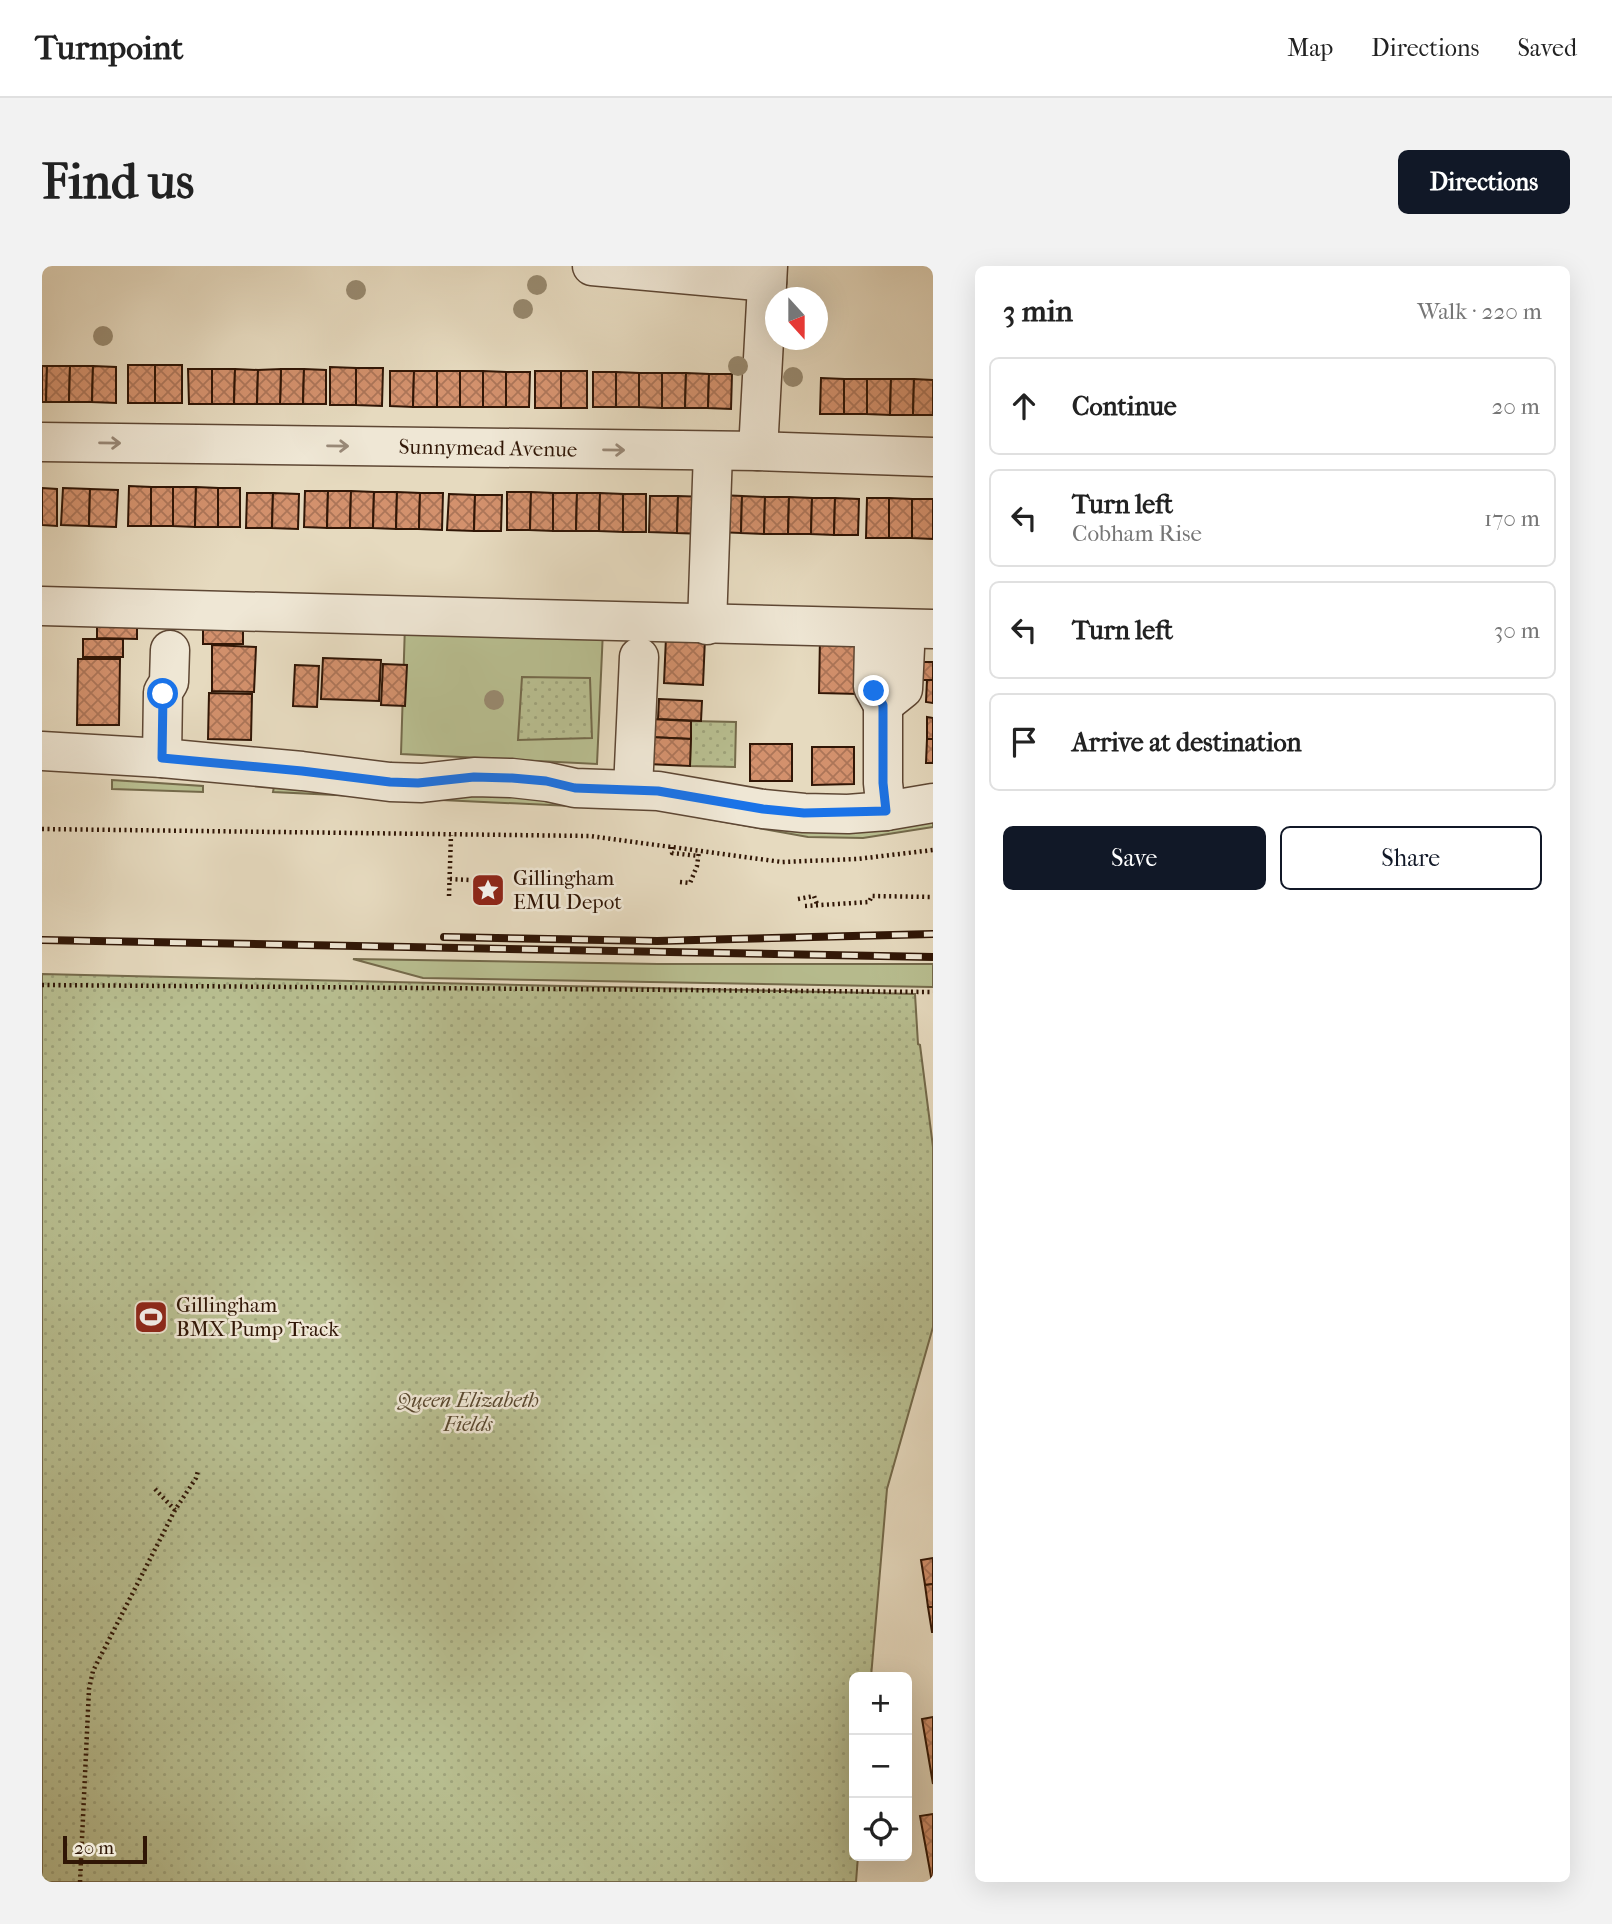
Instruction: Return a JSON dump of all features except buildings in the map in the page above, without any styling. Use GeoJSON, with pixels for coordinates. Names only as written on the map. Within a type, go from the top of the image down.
{"type":"FeatureCollection","features":[{"type":"Feature","properties":{"kind":"street"},"geometry":{"type":"LineString","coordinates":[[592,266],[768,274],[758,451]]}},
{"type":"Feature","properties":{"kind":"street","name":"Sunnymead Avenue"},"geometry":{"type":"LineString","coordinates":[[42,442],[758,451],[933,457]]}},
{"type":"Feature","properties":{"kind":"street"},"geometry":{"type":"LineString","coordinates":[[707,625],[713,451]]}},
{"type":"Feature","properties":{"kind":"street"},"geometry":{"type":"LineString","coordinates":[[42,606],[388,613],[707,625],[904,640],[903,689],[883,705],[883,783],[886,811]]}},
{"type":"Feature","properties":{"kind":"street"},"geometry":{"type":"LineString","coordinates":[[162,758],[163,694],[169,682],[170,650]]}},
{"type":"Feature","properties":{"kind":"street"},"geometry":{"type":"LineString","coordinates":[[633,789],[639,657]]}},
{"type":"Feature","properties":{"kind":"street"},"geometry":{"type":"LineString","coordinates":[[42,751],[162,758],[390,782],[418,783],[474,777],[546,781],[575,788],[633,789],[804,813],[886,811],[933,803]]}},
{"type":"Feature","properties":{"kind":"path"},"geometry":{"type":"LineString","coordinates":[[42,829],[590,835],[699,853],[780,862],[857,859],[933,850]]}},
{"type":"Feature","properties":{"kind":"path"},"geometry":{"type":"LineString","coordinates":[[449,895],[451,835]]}},
{"type":"Feature","properties":{"kind":"path"},"geometry":{"type":"LineString","coordinates":[[680,882],[691,882],[698,866],[699,853]]}},
{"type":"Feature","properties":{"kind":"path"},"geometry":{"type":"LineString","coordinates":[[450,879],[469,880]]}},
{"type":"Feature","properties":{"kind":"path"},"geometry":{"type":"LineString","coordinates":[[798,899],[815,896],[817,904]]}},
{"type":"Feature","properties":{"kind":"path"},"geometry":{"type":"LineString","coordinates":[[805,906],[869,902],[872,896],[933,897]]}},
{"type":"Feature","properties":{"kind":"path"},"geometry":{"type":"LineString","coordinates":[[42,985],[933,992]]}},
{"type":"Feature","properties":{"kind":"path"},"geometry":{"type":"LineString","coordinates":[[80,1882],[89,1689],[93,1671],[175,1510],[197,1478],[198,1471]]}},
{"type":"Feature","properties":{"kind":"path"},"geometry":{"type":"LineString","coordinates":[[155,1489],[175,1510]]}},
{"type":"Feature","properties":{"kind":"green space"},"geometry":{"type":"Polygon","coordinates":[[[405,624],[603,630],[597,764],[401,754],[405,624]]]}},
{"type":"Feature","properties":{"kind":"green space"},"geometry":{"type":"Polygon","coordinates":[[[522,677],[590,678],[592,738],[518,740],[522,677]]]}},
{"type":"Feature","properties":{"kind":"green space"},"geometry":{"type":"Polygon","coordinates":[[[691,721],[736,722],[735,767],[690,766],[691,721]]]}},
{"type":"Feature","properties":{"kind":"green space"},"geometry":{"type":"Polygon","coordinates":[[[112,780],[203,786],[203,792],[112,789],[112,780]]]}},
{"type":"Feature","properties":{"kind":"green space"},"geometry":{"type":"Polygon","coordinates":[[[275,781],[507,795],[635,809],[273,792],[275,781]]]}},
{"type":"Feature","properties":{"kind":"green space"},"geometry":{"type":"Polygon","coordinates":[[[933,815],[933,827],[863,838],[808,837],[697,817],[933,815]]]}},
{"type":"Feature","properties":{"kind":"green space"},"geometry":{"type":"Polygon","coordinates":[[[353,959],[658,964],[933,964],[933,987],[423,978],[353,959]]]}},
{"type":"Feature","properties":{"kind":"green space","name":"Queen Elizabeth Fields"},"geometry":{"type":"Polygon","coordinates":[[[42,974],[915,994],[918,1044],[933,1147],[933,1327],[887,1489],[871,1672],[849,1672],[849,1861],[858,1861],[856,1882],[42,1882],[42,974]]]}},
{"type":"Feature","properties":{"kind":"railway"},"geometry":{"type":"LineString","coordinates":[[444,937],[657,941],[933,934]]}},
{"type":"Feature","properties":{"kind":"railway"},"geometry":{"type":"LineString","coordinates":[[42,940],[933,957]]}},
{"type":"Feature","properties":{"kind":"place","name":"Gillingham EMU Depot"},"geometry":{"type":"Point","coordinates":[488,890]}},
{"type":"Feature","properties":{"kind":"place","name":"Gillingham BMX Pump Track"},"geometry":{"type":"Point","coordinates":[151,1317]}},
{"type":"Feature","properties":{"kind":"route"},"geometry":{"type":"LineString","coordinates":[[163,694],[162,758],[390,782],[418,783],[474,777],[512,778],[546,781],[573,788],[658,791],[763,809],[839,814],[886,811],[883,783],[883,705],[874,691]]}}]}
